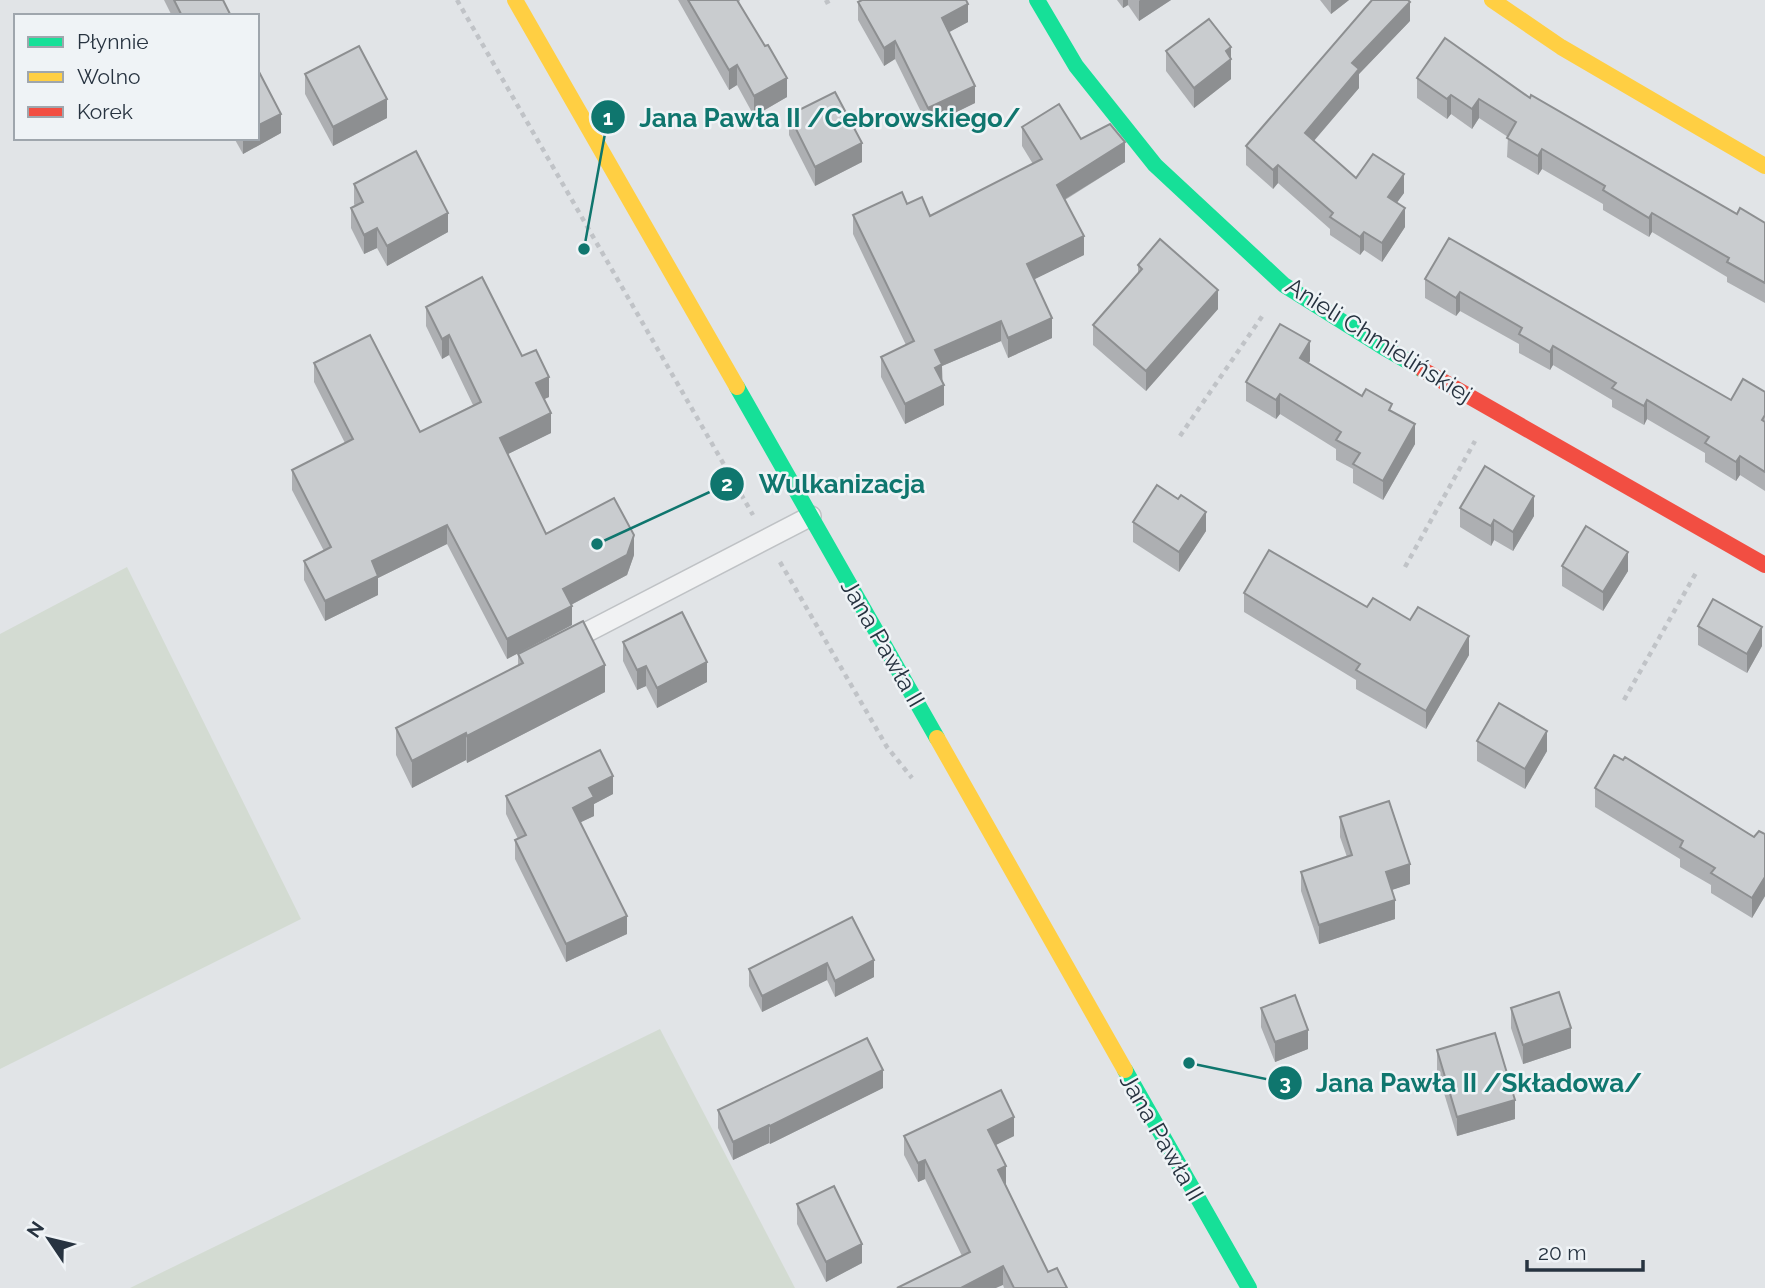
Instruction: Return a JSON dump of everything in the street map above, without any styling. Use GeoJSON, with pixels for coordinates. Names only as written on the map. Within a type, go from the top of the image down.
{"type":"FeatureCollection","features":[{"type":"Feature","properties":{"kind":"street","name":"Jana Pawła II"},"geometry":{"type":"LineString","coordinates":[[514,0],[811,516],[1249,1288]]}},
{"type":"Feature","properties":{"kind":"street","name":"Anieli Chmielińskiej"},"geometry":{"type":"LineString","coordinates":[[1037,0],[1076,66],[1155,165],[1284,285],[1383,347],[1765,565]]}},
{"type":"Feature","properties":{"kind":"street"},"geometry":{"type":"LineString","coordinates":[[1492,0],[1561,47],[1765,166]]}},
{"type":"Feature","properties":{"kind":"lane"},"geometry":{"type":"LineString","coordinates":[[544,654],[811,516]]}},
{"type":"Feature","properties":{"kind":"path"},"geometry":{"type":"LineString","coordinates":[[457,0],[887,747],[920,787]]}},
{"type":"Feature","properties":{"kind":"path"},"geometry":{"type":"LineString","coordinates":[[1181,436],[1284,285]]}},
{"type":"Feature","properties":{"kind":"path"},"geometry":{"type":"LineString","coordinates":[[1405,567],[1492,410]]}},
{"type":"Feature","properties":{"kind":"path"},"geometry":{"type":"LineString","coordinates":[[1623,700],[1716,537]]}},
{"type":"Feature","properties":{"kind":"shaded area"},"geometry":{"type":"Polygon","coordinates":[[[127,567],[301,919],[0,1069],[0,634],[127,567]]]}},
{"type":"Feature","properties":{"kind":"shaded area"},"geometry":{"type":"Polygon","coordinates":[[[660,1029],[795,1288],[130,1288],[660,1029]]]}},
{"type":"Feature","properties":{"kind":"building"},"geometry":{"type":"Polygon","coordinates":[[[174,0],[223,0],[230,14],[181,14],[174,0]]]}},
{"type":"Feature","properties":{"kind":"building"},"geometry":{"type":"Polygon","coordinates":[[[688,0],[737,0],[787,78],[754,96],[737,65],[729,70],[688,0]]]}},
{"type":"Feature","properties":{"kind":"building"},"geometry":{"type":"Polygon","coordinates":[[[966,0],[968,4],[942,18],[975,86],[928,108],[895,41],[884,48],[858,2],[966,0]]]}},
{"type":"Feature","properties":{"kind":"building"},"geometry":{"type":"Polygon","coordinates":[[[1372,0],[1410,2],[1352,63],[1359,69],[1305,133],[1356,178],[1373,154],[1404,174],[1388,197],[1405,208],[1382,243],[1364,232],[1360,237],[1330,217],[1333,213],[1278,165],[1273,170],[1246,146],[1372,0]]]}},
{"type":"Feature","properties":{"kind":"building"},"geometry":{"type":"Polygon","coordinates":[[[1209,19],[1231,47],[1226,51],[1231,59],[1194,88],[1166,51],[1209,19]]]}},
{"type":"Feature","properties":{"kind":"building"},"geometry":{"type":"Polygon","coordinates":[[[1445,38],[1530,98],[1531,95],[1737,214],[1740,208],[1765,223],[1765,283],[1727,262],[1729,258],[1652,213],[1649,218],[1603,190],[1605,186],[1542,149],[1538,156],[1507,138],[1516,122],[1479,99],[1472,109],[1451,95],[1447,99],[1417,78],[1445,38]]]}},
{"type":"Feature","properties":{"kind":"building"},"geometry":{"type":"Polygon","coordinates":[[[359,46],[387,99],[333,127],[305,74],[359,46]]]}},
{"type":"Feature","properties":{"kind":"building"},"geometry":{"type":"Polygon","coordinates":[[[259,72],[281,114],[259,125],[259,72]]]}},
{"type":"Feature","properties":{"kind":"building"},"geometry":{"type":"Polygon","coordinates":[[[835,92],[862,143],[815,167],[789,115],[835,92]]]}},
{"type":"Feature","properties":{"kind":"building"},"geometry":{"type":"Polygon","coordinates":[[[1059,104],[1081,139],[1110,124],[1125,142],[1057,185],[1084,236],[1027,264],[1052,318],[1008,338],[1001,321],[935,350],[942,364],[935,368],[944,385],[905,404],[881,357],[914,341],[853,215],[902,192],[907,204],[922,197],[930,216],[1042,159],[1022,127],[1059,104]]]}},
{"type":"Feature","properties":{"kind":"building"},"geometry":{"type":"Polygon","coordinates":[[[416,151],[448,213],[387,246],[377,228],[364,235],[351,208],[363,202],[354,184],[416,151]]]}},
{"type":"Feature","properties":{"kind":"building"},"geometry":{"type":"Polygon","coordinates":[[[1449,238],[1731,400],[1743,379],[1765,392],[1765,415],[1762,420],[1765,422],[1765,472],[1740,456],[1736,462],[1705,443],[1709,437],[1647,400],[1644,406],[1612,388],[1616,383],[1553,346],[1550,352],[1519,334],[1522,328],[1460,292],[1456,298],[1425,279],[1449,238]]]}},
{"type":"Feature","properties":{"kind":"building"},"geometry":{"type":"Polygon","coordinates":[[[1160,239],[1218,290],[1146,371],[1093,325],[1142,269],[1138,265],[1160,239]]]}},
{"type":"Feature","properties":{"kind":"building"},"geometry":{"type":"Polygon","coordinates":[[[482,277],[522,356],[536,350],[549,377],[536,383],[551,413],[500,438],[546,534],[614,498],[634,535],[627,555],[563,589],[572,606],[507,639],[447,525],[372,561],[378,576],[325,601],[304,561],[331,547],[292,470],[353,439],[314,363],[370,335],[420,432],[481,402],[449,335],[442,339],[426,307],[482,277]]]}},
{"type":"Feature","properties":{"kind":"building"},"geometry":{"type":"Polygon","coordinates":[[[1280,324],[1310,341],[1300,358],[1362,396],[1366,389],[1392,404],[1389,410],[1415,424],[1383,481],[1353,464],[1360,453],[1336,440],[1341,432],[1280,394],[1276,400],[1246,382],[1280,324]]]}},
{"type":"Feature","properties":{"kind":"building"},"geometry":{"type":"Polygon","coordinates":[[[1485,466],[1534,496],[1513,532],[1494,520],[1491,526],[1460,508],[1485,466]]]}},
{"type":"Feature","properties":{"kind":"building"},"geometry":{"type":"Polygon","coordinates":[[[1157,485],[1178,499],[1181,495],[1206,512],[1179,552],[1133,522],[1157,485]]]}},
{"type":"Feature","properties":{"kind":"building"},"geometry":{"type":"Polygon","coordinates":[[[1586,526],[1628,552],[1603,592],[1562,566],[1586,526]]]}},
{"type":"Feature","properties":{"kind":"building"},"geometry":{"type":"Polygon","coordinates":[[[1269,550],[1367,607],[1373,598],[1410,620],[1418,607],[1469,636],[1426,711],[1356,670],[1360,664],[1244,593],[1269,550]]]}},
{"type":"Feature","properties":{"kind":"building"},"geometry":{"type":"Polygon","coordinates":[[[1713,599],[1762,627],[1747,654],[1698,626],[1713,599]]]}},
{"type":"Feature","properties":{"kind":"building"},"geometry":{"type":"Polygon","coordinates":[[[682,612],[707,662],[657,688],[646,666],[637,670],[623,642],[682,612]]]}},
{"type":"Feature","properties":{"kind":"building"},"geometry":{"type":"Polygon","coordinates":[[[583,621],[605,665],[467,736],[466,733],[412,761],[396,728],[523,663],[518,654],[583,621]]]}},
{"type":"Feature","properties":{"kind":"building"},"geometry":{"type":"Polygon","coordinates":[[[1499,703],[1547,731],[1525,769],[1477,741],[1499,703]]]}},
{"type":"Feature","properties":{"kind":"building"},"geometry":{"type":"Polygon","coordinates":[[[600,750],[613,776],[589,788],[594,797],[573,808],[627,916],[566,944],[515,840],[526,835],[506,796],[600,750]]]}},
{"type":"Feature","properties":{"kind":"building"},"geometry":{"type":"Polygon","coordinates":[[[1614,755],[1623,760],[1625,757],[1754,837],[1759,831],[1765,834],[1765,877],[1752,898],[1711,873],[1715,868],[1680,847],[1683,841],[1595,788],[1614,755]]]}},
{"type":"Feature","properties":{"kind":"building"},"geometry":{"type":"Polygon","coordinates":[[[1389,801],[1410,864],[1386,872],[1395,900],[1319,925],[1301,872],[1352,855],[1340,817],[1389,801]]]}},
{"type":"Feature","properties":{"kind":"building"},"geometry":{"type":"Polygon","coordinates":[[[852,917],[874,960],[835,981],[827,963],[762,996],[749,969],[852,917]]]}},
{"type":"Feature","properties":{"kind":"building"},"geometry":{"type":"Polygon","coordinates":[[[1559,992],[1571,1028],[1523,1045],[1511,1008],[1559,992]]]}},
{"type":"Feature","properties":{"kind":"building"},"geometry":{"type":"Polygon","coordinates":[[[1295,995],[1308,1030],[1275,1042],[1261,1008],[1295,995]]]}},
{"type":"Feature","properties":{"kind":"building"},"geometry":{"type":"Polygon","coordinates":[[[1495,1033],[1515,1100],[1457,1117],[1437,1050],[1495,1033]]]}},
{"type":"Feature","properties":{"kind":"building"},"geometry":{"type":"Polygon","coordinates":[[[867,1038],[883,1070],[733,1142],[718,1110],[867,1038]]]}},
{"type":"Feature","properties":{"kind":"building"},"geometry":{"type":"Polygon","coordinates":[[[1001,1090],[1014,1117],[988,1130],[1006,1166],[998,1170],[1048,1272],[1057,1268],[1067,1288],[1014,1288],[1003,1266],[961,1288],[897,1288],[970,1252],[925,1160],[918,1163],[904,1136],[1001,1090]]]}},
{"type":"Feature","properties":{"kind":"building"},"geometry":{"type":"Polygon","coordinates":[[[834,1186],[862,1244],[826,1262],[797,1204],[834,1186]]]}},
{"type":"Feature","properties":{"kind":"traffic: fast"},"geometry":{"type":"LineString","coordinates":[[1037,0],[1076,66],[1155,165],[1284,285],[1423,370]]}},
{"type":"Feature","properties":{"kind":"traffic: fast"},"geometry":{"type":"LineString","coordinates":[[737,387],[937,738]]}},
{"type":"Feature","properties":{"kind":"traffic: fast"},"geometry":{"type":"LineString","coordinates":[[1125,1070],[1249,1288]]}},
{"type":"Feature","properties":{"kind":"traffic: slow"},"geometry":{"type":"LineString","coordinates":[[515,0],[737,387]]}},
{"type":"Feature","properties":{"kind":"traffic: slow"},"geometry":{"type":"LineString","coordinates":[[1492,0],[1561,47],[1765,166]]}},
{"type":"Feature","properties":{"kind":"traffic: slow"},"geometry":{"type":"LineString","coordinates":[[937,738],[1125,1070]]}},
{"type":"Feature","properties":{"kind":"traffic: jam"},"geometry":{"type":"LineString","coordinates":[[1423,370],[1765,565]]}},
{"type":"Feature","properties":{"kind":"place","name":"Jana Pawła II /Cebrowskiego/"},"geometry":{"type":"Point","coordinates":[584,249]}},
{"type":"Feature","properties":{"kind":"place","name":"Wulkanizacja"},"geometry":{"type":"Point","coordinates":[597,544]}},
{"type":"Feature","properties":{"kind":"place","name":"Jana Pawła II /Składowa/"},"geometry":{"type":"Point","coordinates":[1189,1063]}}]}
